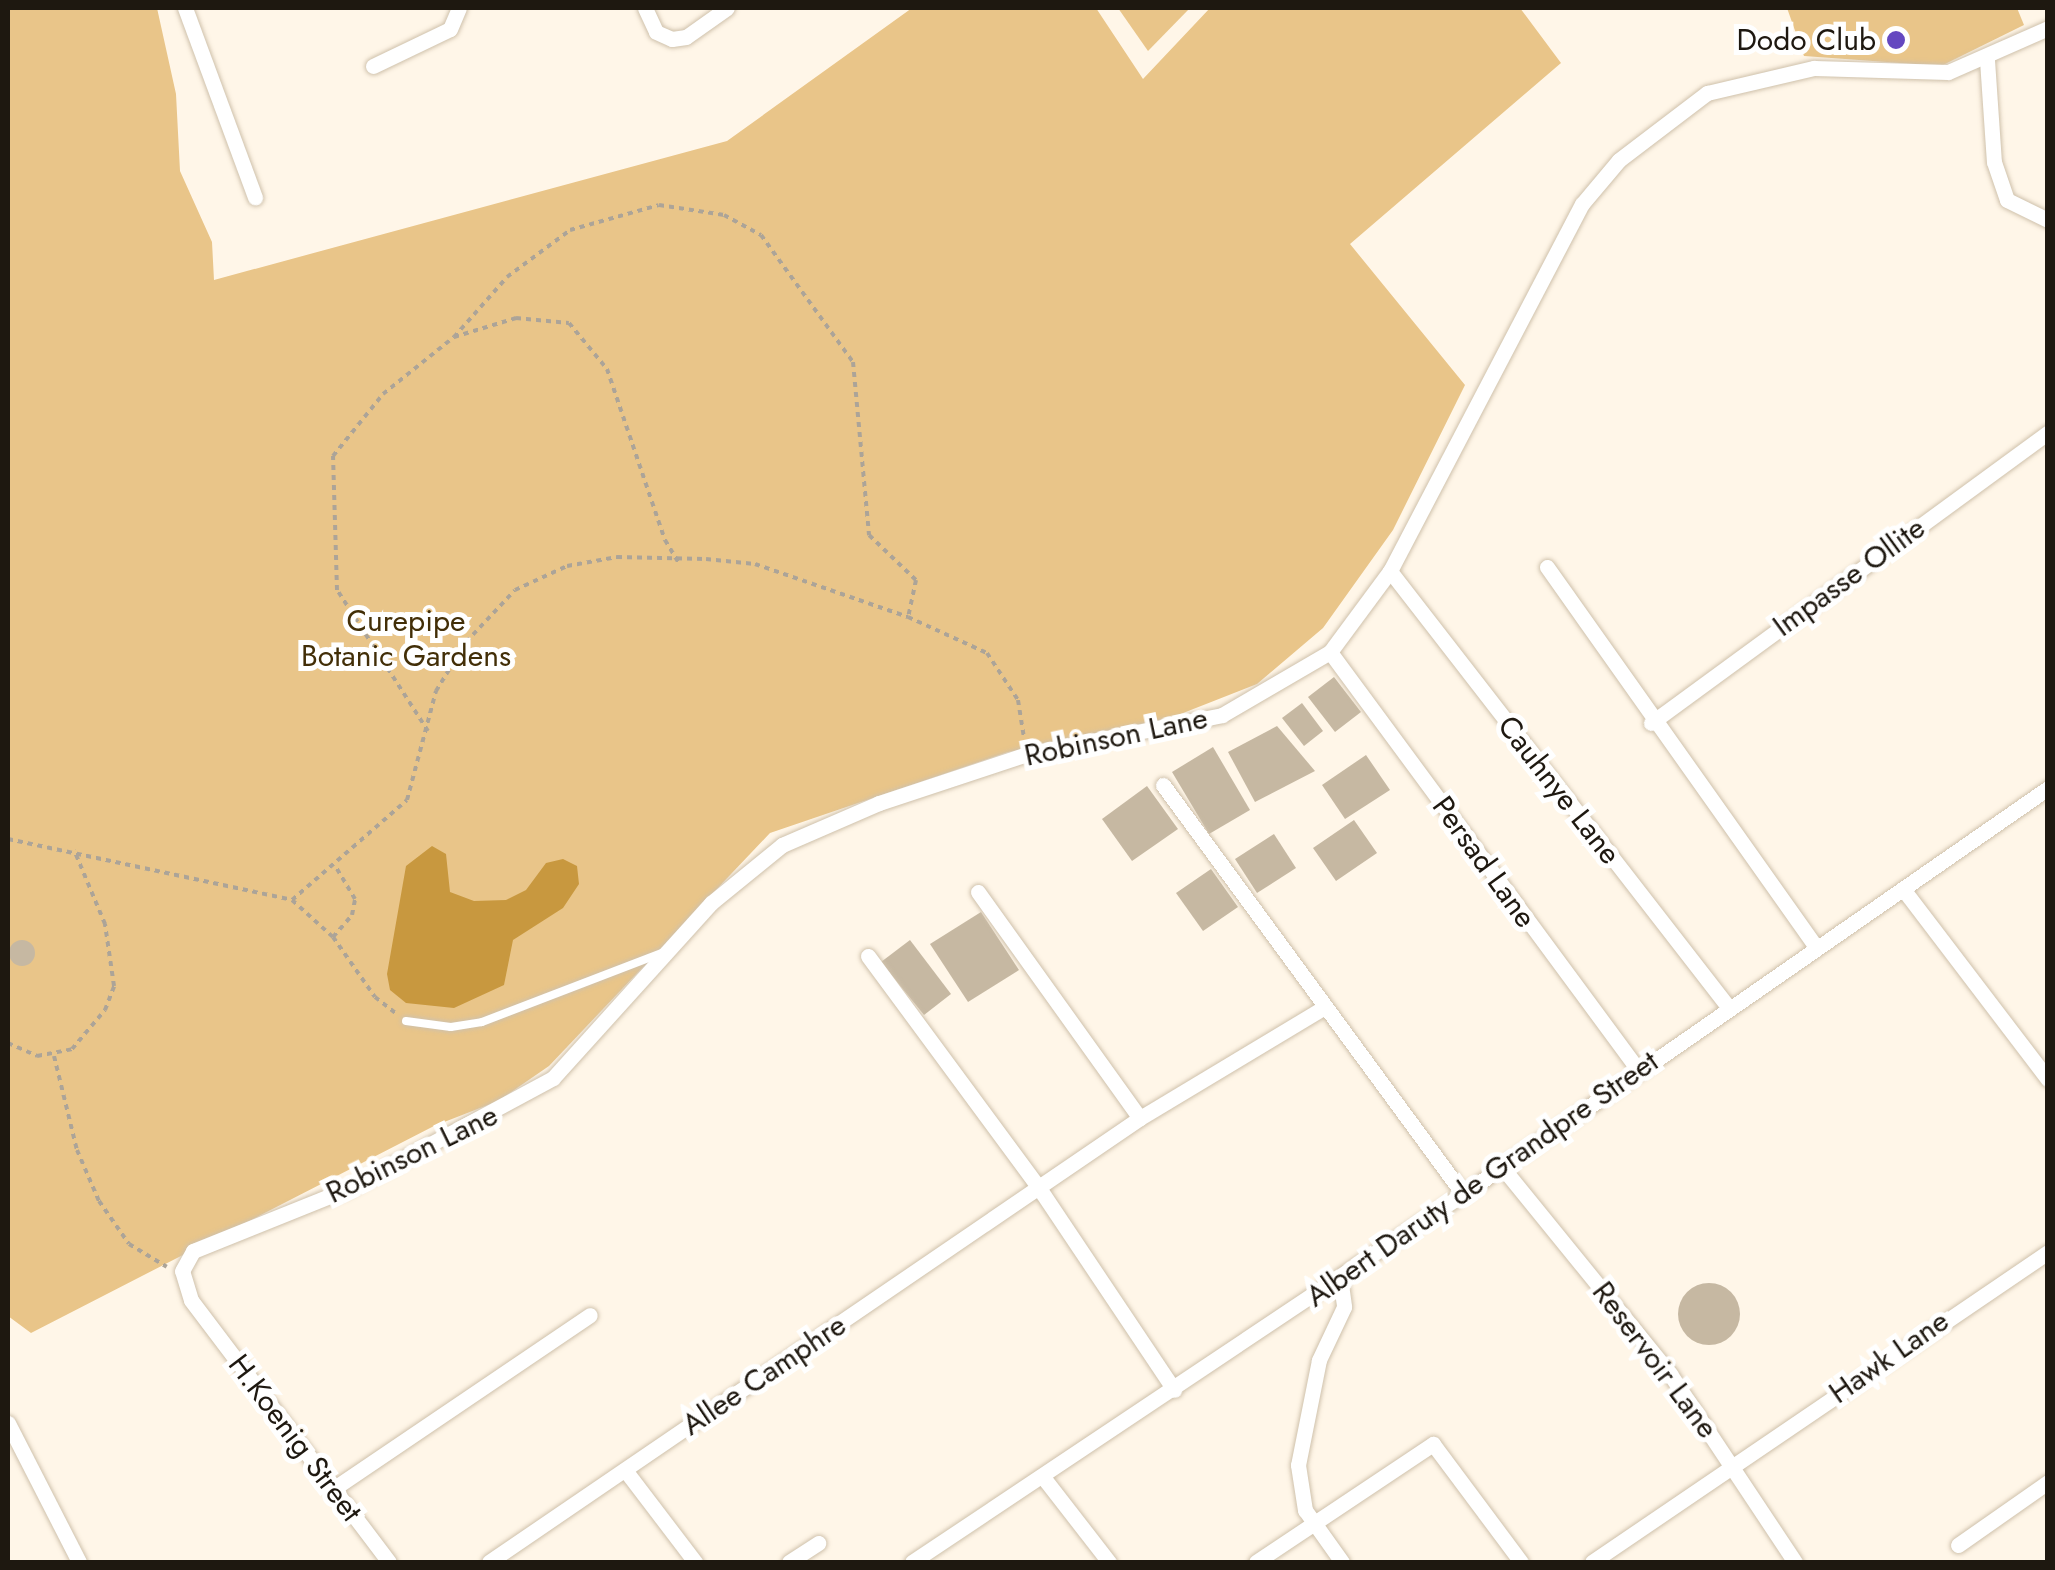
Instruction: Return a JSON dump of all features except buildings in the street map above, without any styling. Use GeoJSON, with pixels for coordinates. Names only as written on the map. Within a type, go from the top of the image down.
{"type":"FeatureCollection","features":[{"type":"Feature","properties":{"kind":"street"},"geometry":{"type":"LineString","coordinates":[[185,8],[255,197]]}},
{"type":"Feature","properties":{"kind":"street"},"geometry":{"type":"LineString","coordinates":[[373,66],[450,28],[458,8]]}},
{"type":"Feature","properties":{"kind":"street"},"geometry":{"type":"LineString","coordinates":[[645,8],[656,32],[672,39],[686,37],[727,8]]}},
{"type":"Feature","properties":{"kind":"street","name":"Robinson Lane"},"geometry":{"type":"LineString","coordinates":[[182,1271],[193,1251],[345,1190],[553,1078],[711,904],[782,845],[879,803],[1027,754],[1222,714],[1330,652],[1390,571],[1548,258],[1619,160],[1707,93],[1760,76],[1814,68],[1948,72],[1987,60],[2048,28]]}},
{"type":"Feature","properties":{"kind":"street"},"geometry":{"type":"LineString","coordinates":[[1987,60],[1994,162],[2008,200],[2048,220]]}},
{"type":"Feature","properties":{"kind":"street","name":"Impasse Ollite"},"geometry":{"type":"LineString","coordinates":[[1651,723],[2048,432]]}},
{"type":"Feature","properties":{"kind":"street"},"geometry":{"type":"LineString","coordinates":[[1546,567],[1651,723],[1816,948]]}},
{"type":"Feature","properties":{"kind":"street","name":"Cauhnye Lane"},"geometry":{"type":"LineString","coordinates":[[1390,571],[1728,1008]]}},
{"type":"Feature","properties":{"kind":"street","name":"Persad Lane"},"geometry":{"type":"LineString","coordinates":[[1330,652],[1638,1071]]}},
{"type":"Feature","properties":{"kind":"street"},"geometry":{"type":"LineString","coordinates":[[1163,785],[1463,1194]]}},
{"type":"Feature","properties":{"kind":"street","name":"Albert Daruty de Grandpre Street"},"geometry":{"type":"LineString","coordinates":[[912,1562],[1463,1194],[2048,788]]}},
{"type":"Feature","properties":{"kind":"street"},"geometry":{"type":"LineString","coordinates":[[1903,888],[2048,1079]]}},
{"type":"Feature","properties":{"kind":"street"},"geometry":{"type":"LineString","coordinates":[[978,892],[1140,1118]]}},
{"type":"Feature","properties":{"kind":"street"},"geometry":{"type":"LineString","coordinates":[[868,956],[1038,1188],[1174,1390]]}},
{"type":"Feature","properties":{"kind":"street","name":"Allee Camphre"},"geometry":{"type":"LineString","coordinates":[[489,1562],[1140,1118],[1325,1007]]}},
{"type":"Feature","properties":{"kind":"street","name":"Reservoir Lane"},"geometry":{"type":"LineString","coordinates":[[1502,1167],[1670,1374],[1795,1562]]}},
{"type":"Feature","properties":{"kind":"street","name":"Hawk Lane"},"geometry":{"type":"LineString","coordinates":[[1592,1562],[1736,1469],[2048,1252]]}},
{"type":"Feature","properties":{"kind":"street","name":"H.Koenig Street"},"geometry":{"type":"LineString","coordinates":[[182,1271],[200,1314],[389,1562]]}},
{"type":"Feature","properties":{"kind":"street"},"geometry":{"type":"LineString","coordinates":[[1340,1277],[1344,1307],[1320,1360],[1302,1432],[1300,1489],[1313,1527],[1342,1562]]}},
{"type":"Feature","properties":{"kind":"street"},"geometry":{"type":"LineString","coordinates":[[333,1489],[590,1314]]}},
{"type":"Feature","properties":{"kind":"street"},"geometry":{"type":"LineString","coordinates":[[8,1423],[79,1562]]}},
{"type":"Feature","properties":{"kind":"street"},"geometry":{"type":"LineString","coordinates":[[1256,1562],[1433,1444],[1521,1562]]}},
{"type":"Feature","properties":{"kind":"street"},"geometry":{"type":"LineString","coordinates":[[625,1470],[695,1562]]}},
{"type":"Feature","properties":{"kind":"street"},"geometry":{"type":"LineString","coordinates":[[1042,1476],[1109,1562]]}},
{"type":"Feature","properties":{"kind":"street"},"geometry":{"type":"LineString","coordinates":[[1958,1545],[2048,1482]]}},
{"type":"Feature","properties":{"kind":"street"},"geometry":{"type":"LineString","coordinates":[[789,1562],[818,1543]]}},
{"type":"Feature","properties":{"kind":"lane"},"geometry":{"type":"LineString","coordinates":[[406,1021],[438,1026],[482,1022],[669,951]]}},
{"type":"Feature","properties":{"kind":"path"},"geometry":{"type":"LineString","coordinates":[[428,731],[336,590],[334,456],[383,394],[454,338],[506,277],[570,230],[658,204],[724,215],[761,236],[853,362],[869,534],[916,580],[908,617]]}},
{"type":"Feature","properties":{"kind":"path"},"geometry":{"type":"LineString","coordinates":[[454,338],[516,318],[568,324],[607,369],[679,563]]}},
{"type":"Feature","properties":{"kind":"path"},"geometry":{"type":"LineString","coordinates":[[292,900],[407,800],[436,692],[466,642],[515,590],[567,566],[617,557],[756,564],[908,617],[987,653],[1018,700],[1027,754]]}},
{"type":"Feature","properties":{"kind":"path"},"geometry":{"type":"LineString","coordinates":[[8,839],[74,850],[292,900],[333,937],[375,997],[406,1021]]}},
{"type":"Feature","properties":{"kind":"path"},"geometry":{"type":"LineString","coordinates":[[8,1043],[22,1053],[54,1056],[89,1034],[114,986],[105,924],[74,850]]}},
{"type":"Feature","properties":{"kind":"path"},"geometry":{"type":"LineString","coordinates":[[333,937],[352,916],[355,898],[335,866]]}},
{"type":"Feature","properties":{"kind":"path"},"geometry":{"type":"LineString","coordinates":[[54,1056],[77,1150],[99,1202],[130,1244],[182,1271]]}},
{"type":"Feature","properties":{"kind":"green space","name":"Curepipe Botanic Gardens"},"geometry":{"type":"Polygon","coordinates":[[[8,8],[157,8],[176,94],[180,171],[212,242],[214,280],[727,141],[912,8],[1096,8],[1143,79],[1210,8],[1520,8],[1561,63],[1350,244],[1465,385],[1393,530],[1323,628],[1257,684],[1173,717],[1008,752],[770,833],[549,1066],[498,1101],[434,1126],[31,1333],[8,1316],[8,8]]]}},
{"type":"Feature","properties":{"kind":"green space"},"geometry":{"type":"Polygon","coordinates":[[[1118,8],[1190,8],[1148,51],[1118,8]]]}},
{"type":"Feature","properties":{"kind":"green space","name":"Dodo Club"},"geometry":{"type":"Polygon","coordinates":[[[1787,8],[2017,8],[2024,25],[1941,66],[1804,56],[1787,8]]]}},
{"type":"Feature","properties":{"kind":"shaded area"},"geometry":{"type":"Polygon","coordinates":[[[432,846],[446,854],[450,892],[474,901],[506,900],[526,890],[546,863],[563,859],[577,866],[579,884],[563,908],[513,940],[504,985],[454,1008],[406,1003],[390,990],[387,974],[406,866],[432,846]]]}},
{"type":"Feature","properties":{"kind":"place","name":"Dodo Club"},"geometry":{"type":"Point","coordinates":[1896,40]}}]}
